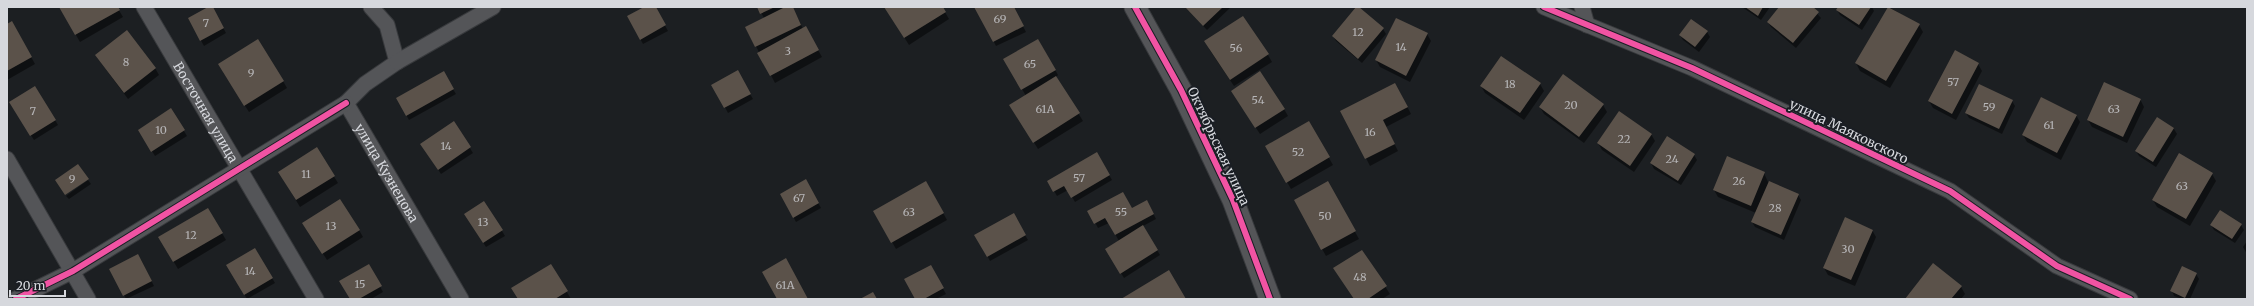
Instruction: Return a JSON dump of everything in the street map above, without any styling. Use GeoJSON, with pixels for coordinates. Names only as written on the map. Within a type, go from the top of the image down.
{"type":"FeatureCollection","features":[{"type":"Feature","properties":{"kind":"street","name":"Восточная улица"},"geometry":{"type":"LineString","coordinates":[[144,7],[316,299]]}},
{"type":"Feature","properties":{"kind":"street"},"geometry":{"type":"LineString","coordinates":[[371,7],[387,25],[397,62]]}},
{"type":"Feature","properties":{"kind":"street"},"geometry":{"type":"LineString","coordinates":[[16,299],[73,271],[239,170],[346,103],[365,84],[397,62],[493,7]]}},
{"type":"Feature","properties":{"kind":"street","name":"Октябрьская улица"},"geometry":{"type":"LineString","coordinates":[[1135,7],[1181,90],[1233,200],[1270,299]]}},
{"type":"Feature","properties":{"kind":"street","name":"улица Маяковского"},"geometry":{"type":"LineString","coordinates":[[1544,7],[1692,68],[1950,191],[2057,266],[2130,299]]}},
{"type":"Feature","properties":{"kind":"street"},"geometry":{"type":"LineString","coordinates":[[1582,7],[1588,25]]}},
{"type":"Feature","properties":{"kind":"street","name":"улица Кузнецова"},"geometry":{"type":"LineString","coordinates":[[346,103],[461,299]]}},
{"type":"Feature","properties":{"kind":"street"},"geometry":{"type":"LineString","coordinates":[[7,159],[88,299]]}},
{"type":"Feature","properties":{"kind":"building"},"geometry":{"type":"Polygon","coordinates":[[[59,7],[118,7],[120,10],[75,35],[59,7]]]}},
{"type":"Feature","properties":{"kind":"building"},"geometry":{"type":"Polygon","coordinates":[[[208,7],[213,7],[224,28],[200,41],[188,18],[208,7]]]}},
{"type":"Feature","properties":{"kind":"building"},"geometry":{"type":"Polygon","coordinates":[[[644,7],[656,7],[666,25],[640,40],[627,16],[644,7]]]}},
{"type":"Feature","properties":{"kind":"building"},"geometry":{"type":"Polygon","coordinates":[[[757,7],[775,7],[760,14],[757,7]]]}},
{"type":"Feature","properties":{"kind":"building"},"geometry":{"type":"Polygon","coordinates":[[[785,7],[793,7],[801,25],[755,47],[745,27],[785,7]]]}},
{"type":"Feature","properties":{"kind":"building"},"geometry":{"type":"Polygon","coordinates":[[[884,7],[943,7],[946,12],[904,38],[884,7]]]}},
{"type":"Feature","properties":{"kind":"building"},"geometry":{"type":"Polygon","coordinates":[[[974,7],[1014,7],[1024,26],[993,42],[974,7]]]}},
{"type":"Feature","properties":{"kind":"building"},"geometry":{"type":"Polygon","coordinates":[[[1185,7],[1223,7],[1203,26],[1185,7]]]}},
{"type":"Feature","properties":{"kind":"building"},"geometry":{"type":"Polygon","coordinates":[[[1356,7],[1359,7],[1384,28],[1358,59],[1332,36],[1356,7]]]}},
{"type":"Feature","properties":{"kind":"building"},"geometry":{"type":"Polygon","coordinates":[[[1745,7],[1763,7],[1758,16],[1745,7]]]}},
{"type":"Feature","properties":{"kind":"building"},"geometry":{"type":"Polygon","coordinates":[[[1779,7],[1813,7],[1819,12],[1793,43],[1767,22],[1779,7]]]}},
{"type":"Feature","properties":{"kind":"building"},"geometry":{"type":"Polygon","coordinates":[[[1838,7],[1871,7],[1859,25],[1836,10],[1838,7]]]}},
{"type":"Feature","properties":{"kind":"building"},"geometry":{"type":"Polygon","coordinates":[[[1888,7],[1920,24],[1886,81],[1855,63],[1888,7]]]}},
{"type":"Feature","properties":{"kind":"building"},"geometry":{"type":"Polygon","coordinates":[[[1243,16],[1269,54],[1230,80],[1204,41],[1243,16]]]}},
{"type":"Feature","properties":{"kind":"building"},"geometry":{"type":"Polygon","coordinates":[[[1396,18],[1428,33],[1406,76],[1375,60],[1396,18]]]}},
{"type":"Feature","properties":{"kind":"building"},"geometry":{"type":"Polygon","coordinates":[[[1691,19],[1708,31],[1695,47],[1679,35],[1691,19]]]}},
{"type":"Feature","properties":{"kind":"building"},"geometry":{"type":"Polygon","coordinates":[[[12,21],[32,57],[7,71],[7,24],[12,21]]]}},
{"type":"Feature","properties":{"kind":"building"},"geometry":{"type":"Polygon","coordinates":[[[806,26],[819,50],[770,76],[757,53],[806,26]]]}},
{"type":"Feature","properties":{"kind":"building"},"geometry":{"type":"Polygon","coordinates":[[[127,30],[156,68],[124,93],[95,55],[127,30]]]}},
{"type":"Feature","properties":{"kind":"building"},"geometry":{"type":"Polygon","coordinates":[[[258,39],[284,81],[244,106],[218,64],[258,39]]]}},
{"type":"Feature","properties":{"kind":"building"},"geometry":{"type":"Polygon","coordinates":[[[1038,39],[1056,70],[1021,90],[1003,59],[1038,39]]]}},
{"type":"Feature","properties":{"kind":"building"},"geometry":{"type":"Polygon","coordinates":[[[1955,50],[1979,63],[1952,114],[1928,101],[1955,50]]]}},
{"type":"Feature","properties":{"kind":"building"},"geometry":{"type":"Polygon","coordinates":[[[1501,56],[1541,83],[1520,113],[1480,86],[1501,56]]]}},
{"type":"Feature","properties":{"kind":"building"},"geometry":{"type":"Polygon","coordinates":[[[738,70],[751,94],[724,108],[711,85],[738,70]]]}},
{"type":"Feature","properties":{"kind":"building"},"geometry":{"type":"Polygon","coordinates":[[[444,71],[454,89],[406,116],[396,98],[444,71]]]}},
{"type":"Feature","properties":{"kind":"building"},"geometry":{"type":"Polygon","coordinates":[[[1260,71],[1285,109],[1255,128],[1231,91],[1260,71]]]}},
{"type":"Feature","properties":{"kind":"building"},"geometry":{"type":"Polygon","coordinates":[[[1563,74],[1604,104],[1579,137],[1539,107],[1563,74]]]}},
{"type":"Feature","properties":{"kind":"building"},"geometry":{"type":"Polygon","coordinates":[[[1056,76],[1080,113],[1033,143],[1009,105],[1056,76]]]}},
{"type":"Feature","properties":{"kind":"building"},"geometry":{"type":"Polygon","coordinates":[[[2104,82],[2141,99],[2123,137],[2087,120],[2104,82]]]}},
{"type":"Feature","properties":{"kind":"building"},"geometry":{"type":"Polygon","coordinates":[[[1395,83],[1408,107],[1383,120],[1395,144],[1365,159],[1340,111],[1395,83]]]}},
{"type":"Feature","properties":{"kind":"building"},"geometry":{"type":"Polygon","coordinates":[[[1979,84],[2013,100],[1999,129],[1965,113],[1979,84]]]}},
{"type":"Feature","properties":{"kind":"building"},"geometry":{"type":"Polygon","coordinates":[[[35,86],[56,120],[30,136],[9,102],[35,86]]]}},
{"type":"Feature","properties":{"kind":"building"},"geometry":{"type":"Polygon","coordinates":[[[2041,97],[2077,115],[2057,153],[2022,135],[2041,97]]]}},
{"type":"Feature","properties":{"kind":"building"},"geometry":{"type":"Polygon","coordinates":[[[171,108],[185,130],[151,152],[138,130],[171,108]]]}},
{"type":"Feature","properties":{"kind":"building"},"geometry":{"type":"Polygon","coordinates":[[[1619,111],[1652,134],[1630,166],[1597,143],[1619,111]]]}},
{"type":"Feature","properties":{"kind":"building"},"geometry":{"type":"Polygon","coordinates":[[[2157,117],[2174,128],[2153,162],[2135,151],[2157,117]]]}},
{"type":"Feature","properties":{"kind":"building"},"geometry":{"type":"Polygon","coordinates":[[[454,121],[471,147],[438,170],[420,144],[454,121]]]}},
{"type":"Feature","properties":{"kind":"building"},"geometry":{"type":"Polygon","coordinates":[[[1309,121],[1330,157],[1286,183],[1265,146],[1309,121]]]}},
{"type":"Feature","properties":{"kind":"building"},"geometry":{"type":"Polygon","coordinates":[[[1667,136],[1695,154],[1678,181],[1650,163],[1667,136]]]}},
{"type":"Feature","properties":{"kind":"building"},"geometry":{"type":"Polygon","coordinates":[[[317,147],[335,176],[296,200],[278,172],[317,147]]]}},
{"type":"Feature","properties":{"kind":"building"},"geometry":{"type":"Polygon","coordinates":[[[1097,152],[1110,175],[1071,198],[1064,186],[1053,192],[1047,181],[1097,152]]]}},
{"type":"Feature","properties":{"kind":"building"},"geometry":{"type":"Polygon","coordinates":[[[2179,153],[2213,173],[2186,219],[2152,200],[2179,153]]]}},
{"type":"Feature","properties":{"kind":"building"},"geometry":{"type":"Polygon","coordinates":[[[1727,156],[1765,172],[1751,206],[1713,190],[1727,156]]]}},
{"type":"Feature","properties":{"kind":"building"},"geometry":{"type":"Polygon","coordinates":[[[78,164],[89,179],[65,195],[55,180],[78,164]]]}},
{"type":"Feature","properties":{"kind":"building"},"geometry":{"type":"Polygon","coordinates":[[[806,179],[819,203],[793,218],[780,194],[806,179]]]}},
{"type":"Feature","properties":{"kind":"building"},"geometry":{"type":"Polygon","coordinates":[[[926,181],[944,213],[891,243],[873,211],[926,181]]]}},
{"type":"Feature","properties":{"kind":"building"},"geometry":{"type":"Polygon","coordinates":[[[1328,181],[1356,231],[1321,250],[1294,200],[1328,181]]]}},
{"type":"Feature","properties":{"kind":"building"},"geometry":{"type":"Polygon","coordinates":[[[1769,181],[1799,194],[1781,235],[1751,222],[1769,181]]]}},
{"type":"Feature","properties":{"kind":"building"},"geometry":{"type":"Polygon","coordinates":[[[1123,192],[1132,208],[1147,200],[1154,214],[1115,235],[1105,218],[1094,224],[1087,211],[1123,192]]]}},
{"type":"Feature","properties":{"kind":"building"},"geometry":{"type":"Polygon","coordinates":[[[340,199],[360,230],[322,254],[302,223],[340,199]]]}},
{"type":"Feature","properties":{"kind":"building"},"geometry":{"type":"Polygon","coordinates":[[[484,201],[503,230],[483,243],[464,214],[484,201]]]}},
{"type":"Feature","properties":{"kind":"building"},"geometry":{"type":"Polygon","coordinates":[[[208,208],[223,233],[173,262],[158,237],[208,208]]]}},
{"type":"Feature","properties":{"kind":"building"},"geometry":{"type":"Polygon","coordinates":[[[2220,210],[2242,224],[2232,239],[2210,225],[2220,210]]]}},
{"type":"Feature","properties":{"kind":"building"},"geometry":{"type":"Polygon","coordinates":[[[1014,213],[1026,235],[987,257],[974,235],[1014,213]]]}},
{"type":"Feature","properties":{"kind":"building"},"geometry":{"type":"Polygon","coordinates":[[[1845,217],[1873,230],[1851,280],[1823,268],[1845,217]]]}},
{"type":"Feature","properties":{"kind":"building"},"geometry":{"type":"Polygon","coordinates":[[[1143,225],[1158,250],[1120,274],[1105,249],[1143,225]]]}},
{"type":"Feature","properties":{"kind":"building"},"geometry":{"type":"Polygon","coordinates":[[[255,248],[273,278],[244,295],[226,265],[255,248]]]}},
{"type":"Feature","properties":{"kind":"building"},"geometry":{"type":"Polygon","coordinates":[[[1362,250],[1387,286],[1368,299],[1354,299],[1333,268],[1362,250]]]}},
{"type":"Feature","properties":{"kind":"building"},"geometry":{"type":"Polygon","coordinates":[[[138,254],[152,281],[123,296],[109,269],[138,254]]]}},
{"type":"Feature","properties":{"kind":"building"},"geometry":{"type":"Polygon","coordinates":[[[786,258],[808,299],[777,299],[762,272],[786,258]]]}},
{"type":"Feature","properties":{"kind":"building"},"geometry":{"type":"Polygon","coordinates":[[[1933,263],[1962,286],[1951,299],[1905,299],[1933,263]]]}},
{"type":"Feature","properties":{"kind":"building"},"geometry":{"type":"Polygon","coordinates":[[[369,264],[382,286],[359,299],[350,299],[339,281],[369,264]]]}},
{"type":"Feature","properties":{"kind":"building"},"geometry":{"type":"Polygon","coordinates":[[[551,264],[568,291],[555,299],[518,299],[511,288],[551,264]]]}},
{"type":"Feature","properties":{"kind":"building"},"geometry":{"type":"Polygon","coordinates":[[[931,265],[944,288],[924,299],[915,299],[904,279],[931,265]]]}},
{"type":"Feature","properties":{"kind":"building"},"geometry":{"type":"Polygon","coordinates":[[[2182,266],[2197,273],[2185,298],[2170,291],[2182,266]]]}},
{"type":"Feature","properties":{"kind":"building"},"geometry":{"type":"Polygon","coordinates":[[[1169,270],[1186,299],[1121,299],[1169,270]]]}},
{"type":"Feature","properties":{"kind":"building"},"geometry":{"type":"Polygon","coordinates":[[[873,292],[877,299],[860,299],[873,292]]]}},
{"type":"Feature","properties":{"kind":"cycle path"},"geometry":{"type":"LineString","coordinates":[[1135,7],[1181,90],[1233,200],[1270,299]]}},
{"type":"Feature","properties":{"kind":"cycle path"},"geometry":{"type":"LineString","coordinates":[[1544,7],[1692,68],[1950,191],[2057,266],[2130,299]]}},
{"type":"Feature","properties":{"kind":"cycle path"},"geometry":{"type":"LineString","coordinates":[[16,299],[73,271],[346,103]]}}]}
